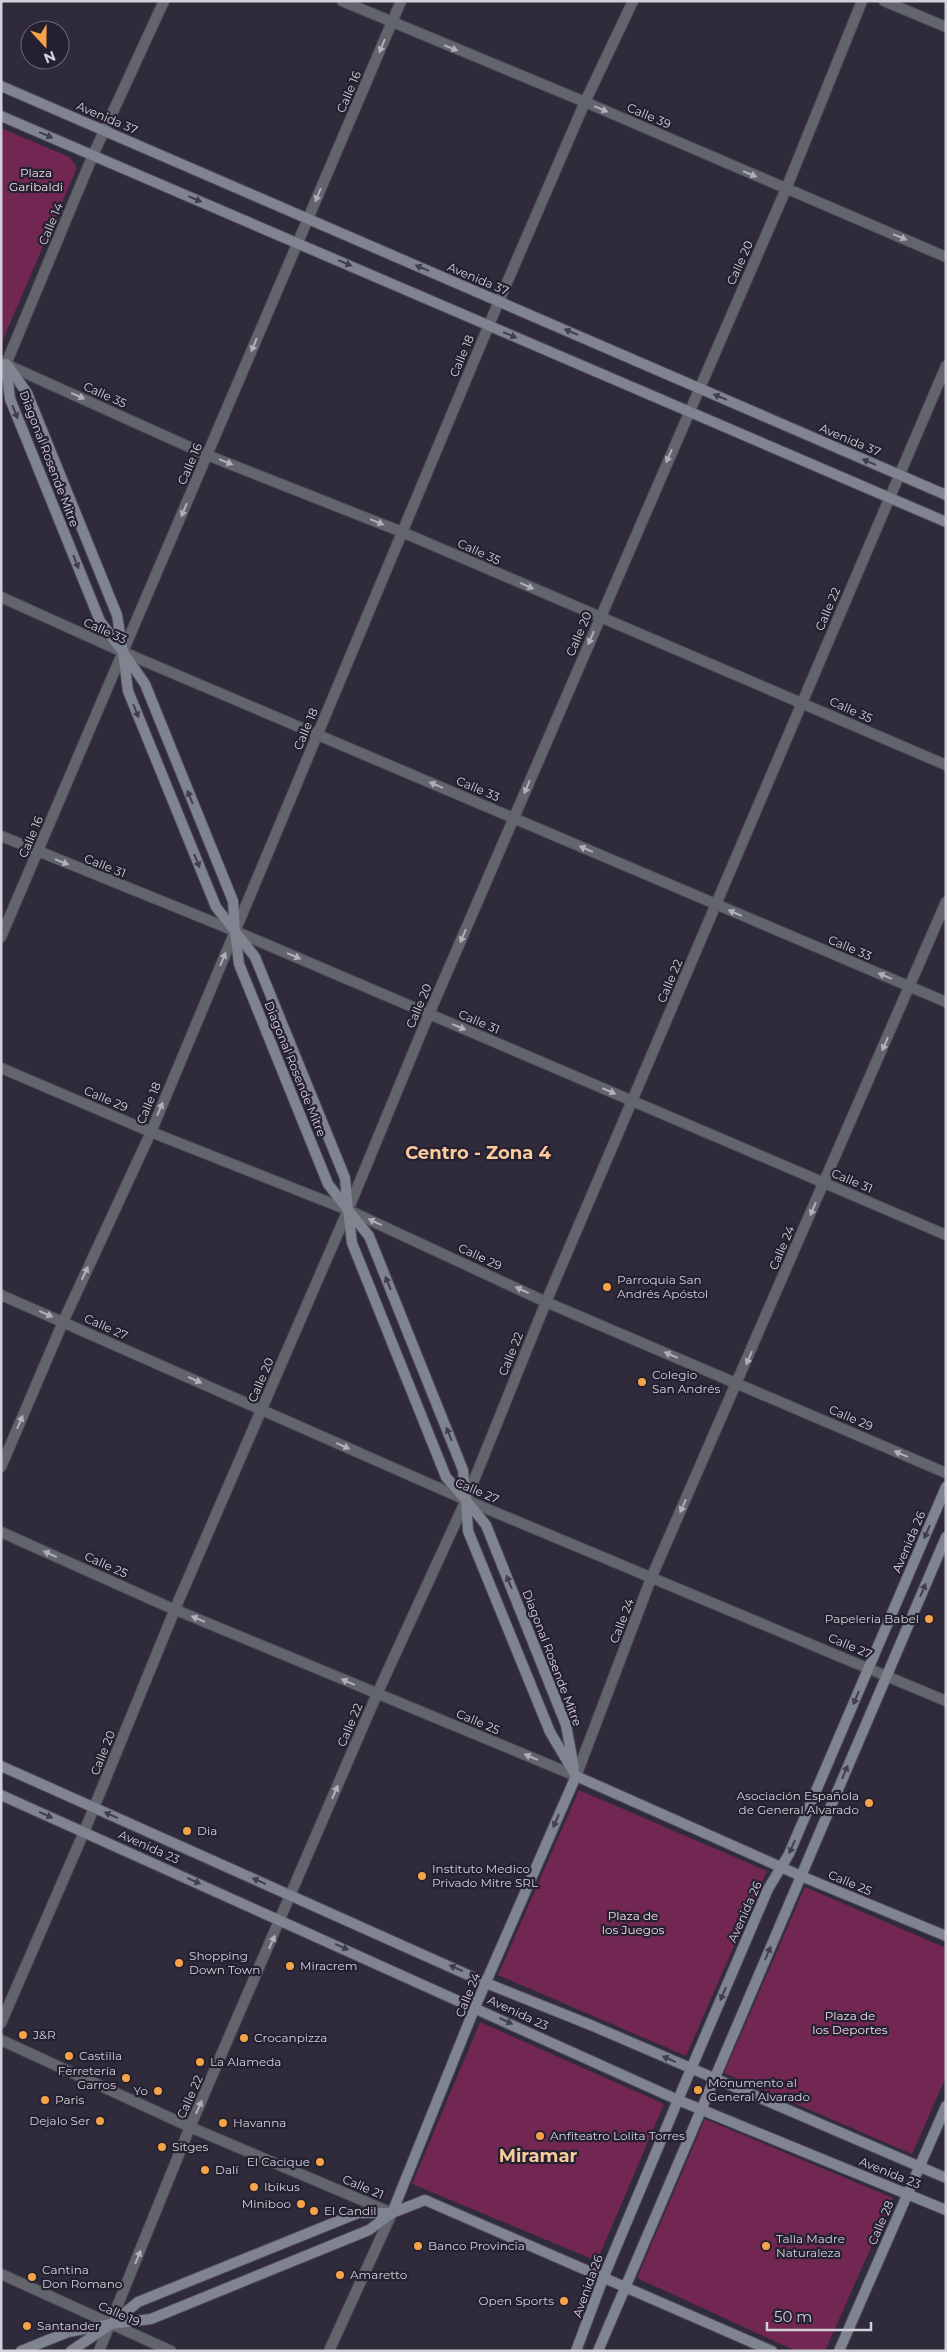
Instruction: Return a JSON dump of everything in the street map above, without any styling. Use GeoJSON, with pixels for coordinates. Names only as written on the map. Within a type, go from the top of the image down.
{"type":"FeatureCollection","features":[{"type":"Feature","properties":{"kind":"main road","name":"Avenida 37"},"geometry":{"type":"LineString","coordinates":[[1,86],[946,495]]}},
{"type":"Feature","properties":{"kind":"main road"},"geometry":{"type":"LineString","coordinates":[[1,116],[946,522]]}},
{"type":"Feature","properties":{"kind":"main road","name":"Diagonal Rosende Mitre"},"geometry":{"type":"LineString","coordinates":[[4,363],[27,393],[117,615],[128,690],[216,907],[255,957],[345,1178],[352,1243],[446,1477],[486,1525],[566,1725],[576,1776]]}},
{"type":"Feature","properties":{"kind":"main road","name":"Diagonal Rosende Mitre"},"geometry":{"type":"LineString","coordinates":[[4,363],[10,399],[100,621],[145,684],[233,901],[239,964],[242,973],[328,1184],[368,1236],[372,1245],[463,1470],[468,1532],[550,1732],[576,1776]]}},
{"type":"Feature","properties":{"kind":"main road","name":"Avenida 26"},"geometry":{"type":"LineString","coordinates":[[576,2351],[604,2276],[768,1889],[789,1854],[946,1487]]}},
{"type":"Feature","properties":{"kind":"main road"},"geometry":{"type":"LineString","coordinates":[[598,2351],[946,1537]]}},
{"type":"Feature","properties":{"kind":"main road","name":"Avenida 23"},"geometry":{"type":"LineString","coordinates":[[1,1766],[486,1983],[946,2178]]}},
{"type":"Feature","properties":{"kind":"main road","name":"Calle 25"},"geometry":{"type":"LineString","coordinates":[[576,1776],[780,1867],[946,1936]]}},
{"type":"Feature","properties":{"kind":"main road","name":"Calle 24"},"geometry":{"type":"LineString","coordinates":[[392,2213],[475,2007],[576,1776]]}},
{"type":"Feature","properties":{"kind":"main road","name":"Avenida 23"},"geometry":{"type":"LineString","coordinates":[[1,1795],[678,2100],[946,2210]]}},
{"type":"Feature","properties":{"kind":"main road","name":"Calle 28"},"geometry":{"type":"LineString","coordinates":[[839,2351],[946,2106]]}},
{"type":"Feature","properties":{"kind":"main road","name":"Calle 21"},"geometry":{"type":"LineString","coordinates":[[392,2213],[425,2200],[604,2276],[772,2351]]}},
{"type":"Feature","properties":{"kind":"main road"},"geometry":{"type":"LineString","coordinates":[[71,2351],[111,2324],[138,2302],[358,2213],[392,2213]]}},
{"type":"Feature","properties":{"kind":"main road"},"geometry":{"type":"LineString","coordinates":[[21,2351],[68,2332],[151,2319],[369,2230],[392,2213]]}},
{"type":"Feature","properties":{"kind":"street","name":"Calle 14"},"geometry":{"type":"LineString","coordinates":[[1,376],[4,363],[93,155],[164,1]]}},
{"type":"Feature","properties":{"kind":"street","name":"Calle 39"},"geometry":{"type":"LineString","coordinates":[[342,1],[585,102],[946,257]]}},
{"type":"Feature","properties":{"kind":"street","name":"Calle 16"},"geometry":{"type":"LineString","coordinates":[[1,937],[401,1]]}},
{"type":"Feature","properties":{"kind":"street","name":"Calle 18"},"geometry":{"type":"LineString","coordinates":[[1,1467],[63,1322],[150,1132],[498,301],[585,102],[633,1]]}},
{"type":"Feature","properties":{"kind":"street","name":"Calle 20"},"geometry":{"type":"LineString","coordinates":[[1,2023],[84,1832],[175,1610],[348,1210],[429,1014],[688,411],[786,189],[862,1]]}},
{"type":"Feature","properties":{"kind":"street"},"geometry":{"type":"LineString","coordinates":[[884,1],[946,27]]}},
{"type":"Feature","properties":{"kind":"street","name":"Calle 35"},"geometry":{"type":"LineString","coordinates":[[4,363],[208,455],[402,532],[946,765]]}},
{"type":"Feature","properties":{"kind":"street","name":"Calle 22"},"geometry":{"type":"LineString","coordinates":[[99,2351],[190,2127],[292,1896],[377,1694],[466,1500],[546,1302],[946,366]]}},
{"type":"Feature","properties":{"kind":"street","name":"Calle 33"},"geometry":{"type":"LineString","coordinates":[[1,597],[123,652],[946,1002]]}},
{"type":"Feature","properties":{"kind":"street","name":"Calle 31"},"geometry":{"type":"LineString","coordinates":[[1,836],[235,931],[946,1235]]}},
{"type":"Feature","properties":{"kind":"street","name":"Calle 24"},"geometry":{"type":"LineString","coordinates":[[576,1776],[652,1576],[738,1384],[946,902]]}},
{"type":"Feature","properties":{"kind":"street","name":"Calle 29"},"geometry":{"type":"LineString","coordinates":[[1,1068],[150,1132],[348,1210],[546,1302],[946,1473]]}},
{"type":"Feature","properties":{"kind":"street","name":"Calle 27"},"geometry":{"type":"LineString","coordinates":[[1,1295],[466,1500],[869,1667],[946,1702]]}},
{"type":"Feature","properties":{"kind":"street","name":"Calle 25"},"geometry":{"type":"LineString","coordinates":[[1,1532],[175,1610],[576,1776]]}},
{"type":"Feature","properties":{"kind":"street","name":"Calle 21"},"geometry":{"type":"LineString","coordinates":[[1,2040],[190,2127],[392,2213]]}},
{"type":"Feature","properties":{"kind":"street","name":"Calle 24"},"geometry":{"type":"LineString","coordinates":[[329,2351],[392,2213]]}},
{"type":"Feature","properties":{"kind":"street","name":"Calle 19"},"geometry":{"type":"LineString","coordinates":[[1,2274],[171,2351]]}},
{"type":"Feature","properties":{"kind":"green space","name":"Plaza Garibaldi"},"geometry":{"type":"Polygon","coordinates":[[[1,128],[69,157],[76,165],[76,170],[1,344],[1,128]]]}},
{"type":"Feature","properties":{"kind":"green space","name":"Plaza de los Juegos"},"geometry":{"type":"Polygon","coordinates":[[[579,1790],[767,1871],[686,2056],[498,1975],[579,1790]]]}},
{"type":"Feature","properties":{"kind":"green space","name":"Plaza de los Deportes"},"geometry":{"type":"Polygon","coordinates":[[[805,1887],[946,1948],[946,2077],[912,2154],[724,2073],[805,1887]]]}},
{"type":"Feature","properties":{"kind":"green space"},"geometry":{"type":"Polygon","coordinates":[[[480,2022],[664,2104],[597,2261],[412,2184],[480,2022]]]}},
{"type":"Feature","properties":{"kind":"green space"},"geometry":{"type":"Polygon","coordinates":[[[705,2119],[893,2198],[825,2351],[796,2351],[637,2278],[705,2119]]]}},
{"type":"Feature","properties":{"kind":"place","name":"Parroquia San Andrés Apóstol"},"geometry":{"type":"Point","coordinates":[607,1287]}},
{"type":"Feature","properties":{"kind":"place","name":"Colegio San Andrés"},"geometry":{"type":"Point","coordinates":[642,1382]}},
{"type":"Feature","properties":{"kind":"place","name":"Papeleria Babel"},"geometry":{"type":"Point","coordinates":[929,1619]}},
{"type":"Feature","properties":{"kind":"place","name":"Asociación Española de General Alvarado"},"geometry":{"type":"Point","coordinates":[869,1803]}},
{"type":"Feature","properties":{"kind":"place","name":"Dia"},"geometry":{"type":"Point","coordinates":[187,1831]}},
{"type":"Feature","properties":{"kind":"place","name":"Instituto Medico Privado Mitre SRL"},"geometry":{"type":"Point","coordinates":[422,1876]}},
{"type":"Feature","properties":{"kind":"place","name":"Shopping Down Town"},"geometry":{"type":"Point","coordinates":[179,1963]}},
{"type":"Feature","properties":{"kind":"place","name":"Miracrem"},"geometry":{"type":"Point","coordinates":[290,1966]}},
{"type":"Feature","properties":{"kind":"place","name":"J&R"},"geometry":{"type":"Point","coordinates":[23,2035]}},
{"type":"Feature","properties":{"kind":"place","name":"Crocanpizza"},"geometry":{"type":"Point","coordinates":[244,2038]}},
{"type":"Feature","properties":{"kind":"place","name":"Castilla"},"geometry":{"type":"Point","coordinates":[69,2056]}},
{"type":"Feature","properties":{"kind":"place","name":"La Alameda"},"geometry":{"type":"Point","coordinates":[200,2062]}},
{"type":"Feature","properties":{"kind":"place","name":"Ferretería Garros"},"geometry":{"type":"Point","coordinates":[126,2078]}},
{"type":"Feature","properties":{"kind":"place","name":"Monumento al General Alvarado"},"geometry":{"type":"Point","coordinates":[698,2090]}},
{"type":"Feature","properties":{"kind":"place","name":"Yo"},"geometry":{"type":"Point","coordinates":[158,2091]}},
{"type":"Feature","properties":{"kind":"place","name":"Paris"},"geometry":{"type":"Point","coordinates":[45,2100]}},
{"type":"Feature","properties":{"kind":"place","name":"Dejalo Ser"},"geometry":{"type":"Point","coordinates":[100,2121]}},
{"type":"Feature","properties":{"kind":"place","name":"Havanna"},"geometry":{"type":"Point","coordinates":[223,2123]}},
{"type":"Feature","properties":{"kind":"place","name":"Anfiteatro Lolita Torres"},"geometry":{"type":"Point","coordinates":[540,2136]}},
{"type":"Feature","properties":{"kind":"place","name":"Sitges"},"geometry":{"type":"Point","coordinates":[162,2147]}},
{"type":"Feature","properties":{"kind":"place","name":"El Cacique"},"geometry":{"type":"Point","coordinates":[320,2162]}},
{"type":"Feature","properties":{"kind":"place","name":"Dalí"},"geometry":{"type":"Point","coordinates":[205,2170]}},
{"type":"Feature","properties":{"kind":"place","name":"Ibikus"},"geometry":{"type":"Point","coordinates":[254,2187]}},
{"type":"Feature","properties":{"kind":"place","name":"Miniboo"},"geometry":{"type":"Point","coordinates":[301,2204]}},
{"type":"Feature","properties":{"kind":"place","name":"El Candil"},"geometry":{"type":"Point","coordinates":[314,2211]}},
{"type":"Feature","properties":{"kind":"place","name":"Banco Provincia"},"geometry":{"type":"Point","coordinates":[418,2246]}},
{"type":"Feature","properties":{"kind":"place","name":"Talla Madre Naturaleza"},"geometry":{"type":"Point","coordinates":[766,2246]}},
{"type":"Feature","properties":{"kind":"place","name":"Amaretto"},"geometry":{"type":"Point","coordinates":[340,2275]}},
{"type":"Feature","properties":{"kind":"place","name":"Cantina Don Romano"},"geometry":{"type":"Point","coordinates":[32,2277]}},
{"type":"Feature","properties":{"kind":"place","name":"Open Sports"},"geometry":{"type":"Point","coordinates":[564,2301]}},
{"type":"Feature","properties":{"kind":"place","name":"Santander"},"geometry":{"type":"Point","coordinates":[27,2326]}},
{"type":"Feature","properties":{"kind":"district","name":"Centro - Zona 4"},"geometry":{"type":"Point","coordinates":[478,1153]}},
{"type":"Feature","properties":{"kind":"district","name":"Miramar"},"geometry":{"type":"Point","coordinates":[538,2156]}}]}
